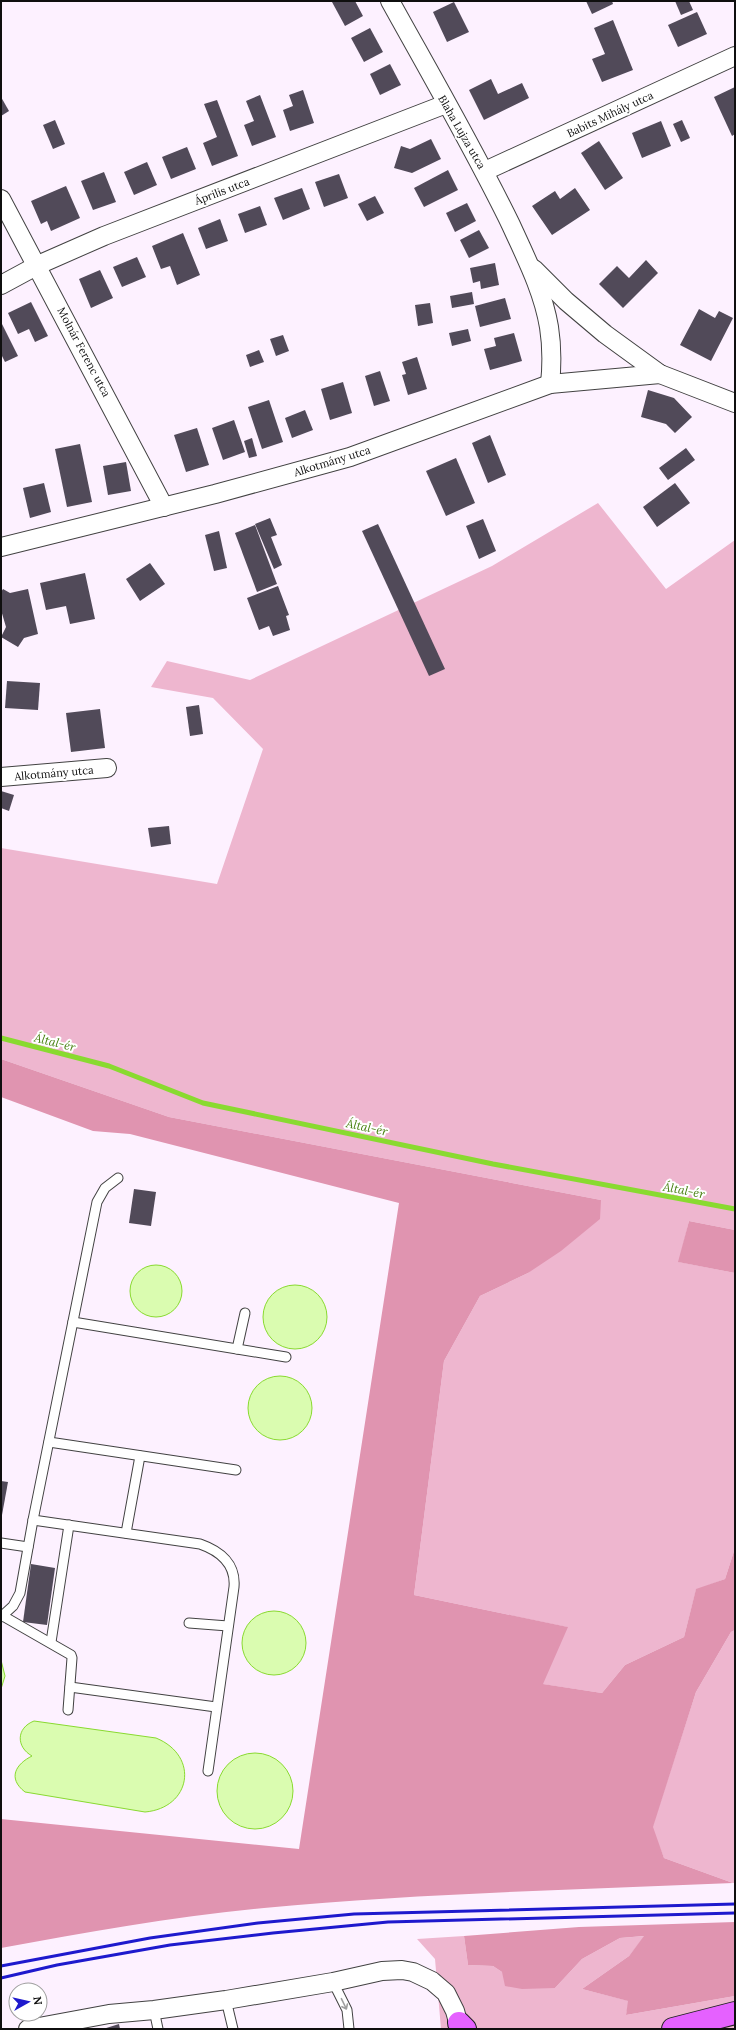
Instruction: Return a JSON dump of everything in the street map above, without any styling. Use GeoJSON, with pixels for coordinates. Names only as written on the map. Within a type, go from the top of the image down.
{"type":"FeatureCollection","features":[{"type":"Feature","properties":{"kind":"main road"},"geometry":{"type":"LineString","coordinates":[[673,2029],[735,2013]]}},
{"type":"Feature","properties":{"kind":"street","name":"Blaha Lujza utca"},"geometry":{"type":"LineString","coordinates":[[390,1],[446,104],[485,171],[542,296],[549,327],[552,360],[550,384]]}},
{"type":"Feature","properties":{"kind":"street","name":"Babits Mihály utca"},"geometry":{"type":"LineString","coordinates":[[485,171],[735,56]]}},
{"type":"Feature","properties":{"kind":"street","name":"Április utca"},"geometry":{"type":"LineString","coordinates":[[1,285],[38,265],[104,236],[446,104]]}},
{"type":"Feature","properties":{"kind":"street","name":"Molnár Ferenc utca"},"geometry":{"type":"LineString","coordinates":[[1,199],[38,265],[164,507]]}},
{"type":"Feature","properties":{"kind":"street","name":"Blaha Lujza utca"},"geometry":{"type":"LineString","coordinates":[[529,265],[566,301],[605,334],[660,374],[735,403]]}},
{"type":"Feature","properties":{"kind":"street","name":"Alkotmány utca"},"geometry":{"type":"LineString","coordinates":[[1,547],[164,507],[350,457],[550,384],[660,374]]}},
{"type":"Feature","properties":{"kind":"street","name":"Alkotmány utca"},"geometry":{"type":"LineString","coordinates":[[1,777],[107,768]]}},
{"type":"Feature","properties":{"kind":"street"},"geometry":{"type":"LineString","coordinates":[[28,2029],[109,2014],[154,2010],[226,2000],[332,1982],[382,1971],[402,1970],[413,1972],[432,1981],[446,1994],[461,2027]]}},
{"type":"Feature","properties":{"kind":"lane"},"geometry":{"type":"LineString","coordinates":[[68,1710],[71,1655],[51,1642],[2,1616],[13,1606],[20,1593],[33,1520],[97,1202],[105,1188],[118,1178]]}},
{"type":"Feature","properties":{"kind":"lane"},"geometry":{"type":"LineString","coordinates":[[237,1349],[245,1313]]}},
{"type":"Feature","properties":{"kind":"lane"},"geometry":{"type":"LineString","coordinates":[[73,1322],[286,1357]]}},
{"type":"Feature","properties":{"kind":"lane"},"geometry":{"type":"LineString","coordinates":[[49,1442],[236,1470]]}},
{"type":"Feature","properties":{"kind":"lane"},"geometry":{"type":"LineString","coordinates":[[126,1533],[140,1456]]}},
{"type":"Feature","properties":{"kind":"lane"},"geometry":{"type":"LineString","coordinates":[[33,1520],[200,1544],[219,1552],[232,1569],[235,1578],[208,1771]]}},
{"type":"Feature","properties":{"kind":"lane"},"geometry":{"type":"LineString","coordinates":[[51,1642],[69,1525]]}},
{"type":"Feature","properties":{"kind":"lane"},"geometry":{"type":"LineString","coordinates":[[1,1543],[28,1547]]}},
{"type":"Feature","properties":{"kind":"lane"},"geometry":{"type":"LineString","coordinates":[[189,1623],[228,1626]]}},
{"type":"Feature","properties":{"kind":"lane"},"geometry":{"type":"LineString","coordinates":[[70,1687],[216,1707]]}},
{"type":"Feature","properties":{"kind":"lane"},"geometry":{"type":"LineString","coordinates":[[332,1982],[347,2010],[349,2029]]}},
{"type":"Feature","properties":{"kind":"lane"},"geometry":{"type":"LineString","coordinates":[[226,2000],[233,2029]]}},
{"type":"Feature","properties":{"kind":"lane"},"geometry":{"type":"LineString","coordinates":[[154,2010],[158,2029]]}},
{"type":"Feature","properties":{"kind":"shaded area"},"geometry":{"type":"Polygon","coordinates":[[[598,503],[666,589],[735,540],[735,1230],[689,1221],[679,1262],[735,1273],[735,1548],[725,1579],[696,1590],[684,1637],[625,1665],[602,1693],[542,1684],[567,1627],[414,1595],[444,1361],[480,1296],[528,1273],[601,1200],[169,1117],[1,1059],[1,848],[217,884],[263,749],[213,698],[151,687],[167,661],[250,680],[492,566],[598,503]]]}},
{"type":"Feature","properties":{"kind":"shaded area"},"geometry":{"type":"Polygon","coordinates":[[[1,1059],[169,1117],[601,1200],[600,1219],[561,1251],[528,1273],[480,1296],[444,1361],[414,1595],[568,1627],[543,1684],[602,1693],[625,1665],[684,1637],[696,1589],[725,1579],[735,1548],[735,1630],[731,1632],[696,1692],[653,1827],[664,1858],[733,1883],[440,1895],[264,1908],[231,1911],[99,1930],[1,1948],[1,1819],[299,1849],[399,1203],[130,1134],[93,1131],[1,1097],[1,1059]]]}},
{"type":"Feature","properties":{"kind":"shaded area"},"geometry":{"type":"Polygon","coordinates":[[[689,1221],[735,1230],[735,1273],[678,1262],[689,1221]]]}},
{"type":"Feature","properties":{"kind":"shaded area"},"geometry":{"type":"Polygon","coordinates":[[[151,1265],[161,1265],[170,1269],[178,1277],[182,1286],[182,1296],[178,1305],[170,1313],[161,1317],[151,1317],[142,1313],[134,1305],[130,1296],[130,1286],[134,1277],[142,1269],[151,1265]]]}},
{"type":"Feature","properties":{"kind":"shaded area"},"geometry":{"type":"Polygon","coordinates":[[[295,1285],[313,1291],[321,1299],[327,1317],[321,1335],[313,1343],[295,1349],[277,1343],[269,1335],[263,1317],[269,1299],[277,1291],[295,1285]]]}},
{"type":"Feature","properties":{"kind":"shaded area"},"geometry":{"type":"Polygon","coordinates":[[[280,1376],[298,1382],[306,1390],[312,1408],[306,1426],[298,1434],[280,1440],[262,1434],[254,1426],[248,1408],[254,1390],[262,1382],[280,1376]]]}},
{"type":"Feature","properties":{"kind":"shaded area"},"geometry":{"type":"Polygon","coordinates":[[[274,1611],[292,1617],[300,1625],[306,1643],[300,1661],[292,1669],[274,1675],[256,1669],[248,1661],[242,1643],[248,1625],[256,1617],[274,1611]]]}},
{"type":"Feature","properties":{"kind":"shaded area"},"geometry":{"type":"Polygon","coordinates":[[[735,1630],[735,1883],[733,1883],[664,1858],[652,1828],[696,1692],[731,1632],[735,1630]]]}},
{"type":"Feature","properties":{"kind":"shaded area"},"geometry":{"type":"Polygon","coordinates":[[[1,1660],[5,1676],[1,1689],[1,1660]]]}},
{"type":"Feature","properties":{"kind":"shaded area"},"geometry":{"type":"Polygon","coordinates":[[[34,1721],[156,1738],[170,1746],[179,1757],[184,1768],[184,1780],[180,1792],[172,1801],[160,1808],[145,1812],[25,1792],[19,1787],[15,1777],[18,1767],[26,1759],[32,1756],[23,1748],[20,1738],[24,1728],[34,1721]]]}},
{"type":"Feature","properties":{"kind":"shaded area"},"geometry":{"type":"Polygon","coordinates":[[[255,1753],[270,1756],[282,1764],[290,1776],[293,1791],[290,1806],[282,1818],[270,1826],[255,1829],[240,1826],[228,1818],[220,1806],[217,1791],[220,1776],[228,1764],[240,1756],[255,1753]]]}},
{"type":"Feature","properties":{"kind":"shaded area"},"geometry":{"type":"Polygon","coordinates":[[[735,1922],[735,1996],[626,2015],[628,2001],[582,1989],[629,1956],[644,1936],[620,1938],[582,1959],[555,1988],[522,1989],[505,1986],[502,1972],[493,1966],[468,1965],[464,1936],[579,1927],[735,1922]]]}},
{"type":"Feature","properties":{"kind":"shaded area"},"geometry":{"type":"Polygon","coordinates":[[[464,1936],[468,1965],[493,1966],[502,1972],[555,1988],[582,1959],[620,1938],[645,1936],[629,1956],[582,1989],[629,2001],[626,2015],[735,1996],[735,2029],[441,2029],[435,1959],[417,1939],[464,1936]]]}},
{"type":"Feature","properties":{"kind":"building"},"geometry":{"type":"Polygon","coordinates":[[[355,1],[363,16],[345,26],[332,2],[355,1]]]}},
{"type":"Feature","properties":{"kind":"building"},"geometry":{"type":"Polygon","coordinates":[[[586,1],[612,1],[613,4],[592,14],[586,1]]]}},
{"type":"Feature","properties":{"kind":"building"},"geometry":{"type":"Polygon","coordinates":[[[675,1],[689,1],[693,10],[681,15],[675,1]]]}},
{"type":"Feature","properties":{"kind":"building"},"geometry":{"type":"Polygon","coordinates":[[[454,2],[469,32],[447,42],[433,12],[454,2]]]}},
{"type":"Feature","properties":{"kind":"building"},"geometry":{"type":"Polygon","coordinates":[[[697,12],[707,34],[678,47],[668,25],[697,12]]]}},
{"type":"Feature","properties":{"kind":"building"},"geometry":{"type":"Polygon","coordinates":[[[613,20],[633,70],[602,82],[592,59],[605,54],[594,28],[613,20]]]}},
{"type":"Feature","properties":{"kind":"building"},"geometry":{"type":"Polygon","coordinates":[[[370,28],[383,52],[364,62],[351,38],[370,28]]]}},
{"type":"Feature","properties":{"kind":"building"},"geometry":{"type":"Polygon","coordinates":[[[390,64],[401,85],[380,95],[370,74],[390,64]]]}},
{"type":"Feature","properties":{"kind":"building"},"geometry":{"type":"Polygon","coordinates":[[[491,79],[498,94],[522,83],[529,98],[484,120],[469,90],[491,79]]]}},
{"type":"Feature","properties":{"kind":"building"},"geometry":{"type":"Polygon","coordinates":[[[735,87],[735,134],[732,136],[714,97],[735,87]]]}},
{"type":"Feature","properties":{"kind":"building"},"geometry":{"type":"Polygon","coordinates":[[[303,90],[314,123],[290,131],[283,110],[293,106],[289,95],[303,90]]]}},
{"type":"Feature","properties":{"kind":"building"},"geometry":{"type":"Polygon","coordinates":[[[260,95],[276,137],[252,146],[244,125],[254,121],[246,101],[260,95]]]}},
{"type":"Feature","properties":{"kind":"building"},"geometry":{"type":"Polygon","coordinates":[[[1,97],[9,111],[1,116],[1,97]]]}},
{"type":"Feature","properties":{"kind":"building"},"geometry":{"type":"Polygon","coordinates":[[[217,100],[238,156],[212,166],[203,143],[217,137],[204,104],[217,100]]]}},
{"type":"Feature","properties":{"kind":"building"},"geometry":{"type":"Polygon","coordinates":[[[55,120],[65,144],[53,149],[43,125],[55,120]]]}},
{"type":"Feature","properties":{"kind":"building"},"geometry":{"type":"Polygon","coordinates":[[[682,120],[690,138],[681,142],[673,124],[682,120]]]}},
{"type":"Feature","properties":{"kind":"building"},"geometry":{"type":"Polygon","coordinates":[[[661,121],[671,146],[642,158],[632,133],[661,121]]]}},
{"type":"Feature","properties":{"kind":"building"},"geometry":{"type":"Polygon","coordinates":[[[431,139],[441,159],[412,173],[394,168],[401,146],[410,149],[431,139]]]}},
{"type":"Feature","properties":{"kind":"building"},"geometry":{"type":"Polygon","coordinates":[[[599,141],[623,178],[605,190],[581,153],[599,141]]]}},
{"type":"Feature","properties":{"kind":"building"},"geometry":{"type":"Polygon","coordinates":[[[187,147],[196,169],[171,179],[162,157],[187,147]]]}},
{"type":"Feature","properties":{"kind":"building"},"geometry":{"type":"Polygon","coordinates":[[[147,162],[157,185],[134,195],[124,172],[147,162]]]}},
{"type":"Feature","properties":{"kind":"building"},"geometry":{"type":"Polygon","coordinates":[[[448,170],[458,190],[424,207],[414,188],[448,170]]]}},
{"type":"Feature","properties":{"kind":"building"},"geometry":{"type":"Polygon","coordinates":[[[104,172],[116,202],[93,210],[81,181],[104,172]]]}},
{"type":"Feature","properties":{"kind":"building"},"geometry":{"type":"Polygon","coordinates":[[[339,174],[348,198],[324,207],[315,182],[339,174]]]}},
{"type":"Feature","properties":{"kind":"building"},"geometry":{"type":"Polygon","coordinates":[[[66,186],[80,218],[51,231],[47,221],[41,224],[31,201],[66,186]]]}},
{"type":"Feature","properties":{"kind":"building"},"geometry":{"type":"Polygon","coordinates":[[[302,188],[310,209],[283,220],[274,198],[302,188]]]}},
{"type":"Feature","properties":{"kind":"building"},"geometry":{"type":"Polygon","coordinates":[[[575,188],[590,210],[552,235],[532,206],[555,191],[560,199],[575,188]]]}},
{"type":"Feature","properties":{"kind":"building"},"geometry":{"type":"Polygon","coordinates":[[[375,196],[384,213],[367,221],[358,204],[375,196]]]}},
{"type":"Feature","properties":{"kind":"building"},"geometry":{"type":"Polygon","coordinates":[[[467,203],[476,221],[455,232],[446,213],[467,203]]]}},
{"type":"Feature","properties":{"kind":"building"},"geometry":{"type":"Polygon","coordinates":[[[260,206],[267,225],[245,233],[238,214],[260,206]]]}},
{"type":"Feature","properties":{"kind":"building"},"geometry":{"type":"Polygon","coordinates":[[[220,219],[228,241],[206,249],[198,228],[220,219]]]}},
{"type":"Feature","properties":{"kind":"building"},"geometry":{"type":"Polygon","coordinates":[[[479,230],[489,248],[469,258],[460,240],[479,230]]]}},
{"type":"Feature","properties":{"kind":"building"},"geometry":{"type":"Polygon","coordinates":[[[183,233],[200,275],[177,285],[170,266],[161,269],[152,246],[183,233]]]}},
{"type":"Feature","properties":{"kind":"building"},"geometry":{"type":"Polygon","coordinates":[[[137,257],[146,277],[122,287],[113,267],[137,257]]]}},
{"type":"Feature","properties":{"kind":"building"},"geometry":{"type":"Polygon","coordinates":[[[646,260],[658,273],[623,308],[599,284],[617,266],[629,278],[646,260]]]}},
{"type":"Feature","properties":{"kind":"building"},"geometry":{"type":"Polygon","coordinates":[[[495,263],[499,285],[481,289],[480,281],[473,283],[470,268],[495,263]]]}},
{"type":"Feature","properties":{"kind":"building"},"geometry":{"type":"Polygon","coordinates":[[[100,270],[113,298],[91,308],[79,279],[100,270]]]}},
{"type":"Feature","properties":{"kind":"building"},"geometry":{"type":"Polygon","coordinates":[[[472,292],[474,304],[452,308],[450,296],[472,292]]]}},
{"type":"Feature","properties":{"kind":"building"},"geometry":{"type":"Polygon","coordinates":[[[505,298],[511,319],[480,327],[475,306],[505,298]]]}},
{"type":"Feature","properties":{"kind":"building"},"geometry":{"type":"Polygon","coordinates":[[[31,302],[48,336],[35,342],[29,329],[18,334],[8,313],[31,302]]]}},
{"type":"Feature","properties":{"kind":"building"},"geometry":{"type":"Polygon","coordinates":[[[430,303],[433,323],[418,326],[415,305],[430,303]]]}},
{"type":"Feature","properties":{"kind":"building"},"geometry":{"type":"Polygon","coordinates":[[[699,309],[715,318],[719,311],[733,318],[711,361],[680,345],[699,309]]]}},
{"type":"Feature","properties":{"kind":"building"},"geometry":{"type":"Polygon","coordinates":[[[1,322],[18,356],[5,362],[1,354],[1,322]]]}},
{"type":"Feature","properties":{"kind":"building"},"geometry":{"type":"Polygon","coordinates":[[[468,329],[471,341],[452,346],[449,333],[468,329]]]}},
{"type":"Feature","properties":{"kind":"building"},"geometry":{"type":"Polygon","coordinates":[[[514,333],[522,361],[490,370],[484,349],[496,346],[494,338],[514,333]]]}},
{"type":"Feature","properties":{"kind":"building"},"geometry":{"type":"Polygon","coordinates":[[[283,335],[289,351],[276,356],[270,339],[283,335]]]}},
{"type":"Feature","properties":{"kind":"building"},"geometry":{"type":"Polygon","coordinates":[[[259,350],[264,362],[250,367],[246,355],[259,350]]]}},
{"type":"Feature","properties":{"kind":"building"},"geometry":{"type":"Polygon","coordinates":[[[417,357],[427,389],[408,395],[402,375],[406,374],[402,362],[417,357]]]}},
{"type":"Feature","properties":{"kind":"building"},"geometry":{"type":"Polygon","coordinates":[[[380,371],[390,401],[374,406],[365,376],[380,371]]]}},
{"type":"Feature","properties":{"kind":"building"},"geometry":{"type":"Polygon","coordinates":[[[343,382],[352,413],[330,420],[321,389],[343,382]]]}},
{"type":"Feature","properties":{"kind":"building"},"geometry":{"type":"Polygon","coordinates":[[[648,390],[674,398],[692,417],[675,433],[666,424],[641,417],[648,390]]]}},
{"type":"Feature","properties":{"kind":"building"},"geometry":{"type":"Polygon","coordinates":[[[269,400],[283,442],[262,449],[248,407],[269,400]]]}},
{"type":"Feature","properties":{"kind":"building"},"geometry":{"type":"Polygon","coordinates":[[[305,410],[313,430],[292,438],[285,418],[305,410]]]}},
{"type":"Feature","properties":{"kind":"building"},"geometry":{"type":"Polygon","coordinates":[[[234,420],[245,452],[223,460],[212,428],[234,420]]]}},
{"type":"Feature","properties":{"kind":"building"},"geometry":{"type":"Polygon","coordinates":[[[197,428],[209,465],[186,472],[174,435],[197,428]]]}},
{"type":"Feature","properties":{"kind":"building"},"geometry":{"type":"Polygon","coordinates":[[[490,435],[506,475],[488,483],[472,443],[490,435]]]}},
{"type":"Feature","properties":{"kind":"building"},"geometry":{"type":"Polygon","coordinates":[[[252,438],[257,456],[249,458],[244,441],[252,438]]]}},
{"type":"Feature","properties":{"kind":"building"},"geometry":{"type":"Polygon","coordinates":[[[80,444],[92,502],[67,507],[55,449],[80,444]]]}},
{"type":"Feature","properties":{"kind":"building"},"geometry":{"type":"Polygon","coordinates":[[[686,448],[695,460],[668,480],[659,468],[686,448]]]}},
{"type":"Feature","properties":{"kind":"building"},"geometry":{"type":"Polygon","coordinates":[[[456,458],[475,503],[446,516],[426,471],[456,458]]]}},
{"type":"Feature","properties":{"kind":"building"},"geometry":{"type":"Polygon","coordinates":[[[126,462],[131,491],[108,495],[103,466],[126,462]]]}},
{"type":"Feature","properties":{"kind":"building"},"geometry":{"type":"Polygon","coordinates":[[[44,483],[51,512],[30,518],[23,488],[44,483]]]}},
{"type":"Feature","properties":{"kind":"building"},"geometry":{"type":"Polygon","coordinates":[[[675,483],[690,503],[657,527],[643,507],[675,483]]]}},
{"type":"Feature","properties":{"kind":"building"},"geometry":{"type":"Polygon","coordinates":[[[270,518],[277,535],[271,537],[282,565],[274,569],[255,524],[270,518]]]}},
{"type":"Feature","properties":{"kind":"building"},"geometry":{"type":"Polygon","coordinates":[[[483,519],[496,551],[479,559],[466,526],[483,519]]]}},
{"type":"Feature","properties":{"kind":"building"},"geometry":{"type":"Polygon","coordinates":[[[378,524],[445,669],[429,676],[362,531],[378,524]]]}},
{"type":"Feature","properties":{"kind":"building"},"geometry":{"type":"Polygon","coordinates":[[[255,525],[277,584],[257,592],[235,533],[255,525]]]}},
{"type":"Feature","properties":{"kind":"building"},"geometry":{"type":"Polygon","coordinates":[[[219,531],[227,568],[214,571],[205,535],[219,531]]]}},
{"type":"Feature","properties":{"kind":"building"},"geometry":{"type":"Polygon","coordinates":[[[150,563],[165,584],[140,601],[126,579],[150,563]]]}},
{"type":"Feature","properties":{"kind":"building"},"geometry":{"type":"Polygon","coordinates":[[[85,573],[95,619],[70,624],[66,606],[46,610],[40,583],[85,573]]]}},
{"type":"Feature","properties":{"kind":"building"},"geometry":{"type":"Polygon","coordinates":[[[278,586],[289,615],[286,616],[290,630],[273,636],[269,626],[259,630],[247,598],[278,586]]]}},
{"type":"Feature","properties":{"kind":"building"},"geometry":{"type":"Polygon","coordinates":[[[3,589],[10,593],[28,589],[38,634],[24,638],[18,647],[1,637],[6,627],[1,610],[1,592],[3,589]]]}},
{"type":"Feature","properties":{"kind":"building"},"geometry":{"type":"Polygon","coordinates":[[[7,681],[40,683],[38,710],[5,708],[7,681]]]}},
{"type":"Feature","properties":{"kind":"building"},"geometry":{"type":"Polygon","coordinates":[[[199,705],[203,734],[190,736],[186,707],[199,705]]]}},
{"type":"Feature","properties":{"kind":"building"},"geometry":{"type":"Polygon","coordinates":[[[100,709],[105,748],[71,752],[66,713],[100,709]]]}},
{"type":"Feature","properties":{"kind":"building"},"geometry":{"type":"Polygon","coordinates":[[[1,791],[14,795],[9,811],[1,808],[1,791]]]}},
{"type":"Feature","properties":{"kind":"building"},"geometry":{"type":"Polygon","coordinates":[[[169,826],[171,844],[151,847],[148,828],[169,826]]]}},
{"type":"Feature","properties":{"kind":"building"},"geometry":{"type":"Polygon","coordinates":[[[134,1189],[156,1192],[151,1226],[129,1223],[134,1189]]]}},
{"type":"Feature","properties":{"kind":"building"},"geometry":{"type":"Polygon","coordinates":[[[1,1481],[8,1482],[2,1515],[1,1515],[1,1481]]]}},
{"type":"Feature","properties":{"kind":"building"},"geometry":{"type":"Polygon","coordinates":[[[31,1564],[55,1568],[47,1625],[23,1622],[31,1564]]]}},
{"type":"Feature","properties":{"kind":"building"},"geometry":{"type":"Polygon","coordinates":[[[119,2024],[120,2029],[103,2029],[119,2024]]]}},
{"type":"Feature","properties":{"kind":"waterway","name":"Által-ér"},"geometry":{"type":"LineString","coordinates":[[1,1038],[109,1066],[203,1103],[493,1164],[735,1209]]}},
{"type":"Feature","properties":{"kind":"railway"},"geometry":{"type":"LineString","coordinates":[[1,1966],[150,1938],[258,1923],[354,1914],[735,1904]]}},
{"type":"Feature","properties":{"kind":"railway"},"geometry":{"type":"LineString","coordinates":[[1,1978],[57,1965],[170,1945],[388,1922],[735,1913]]}}]}
